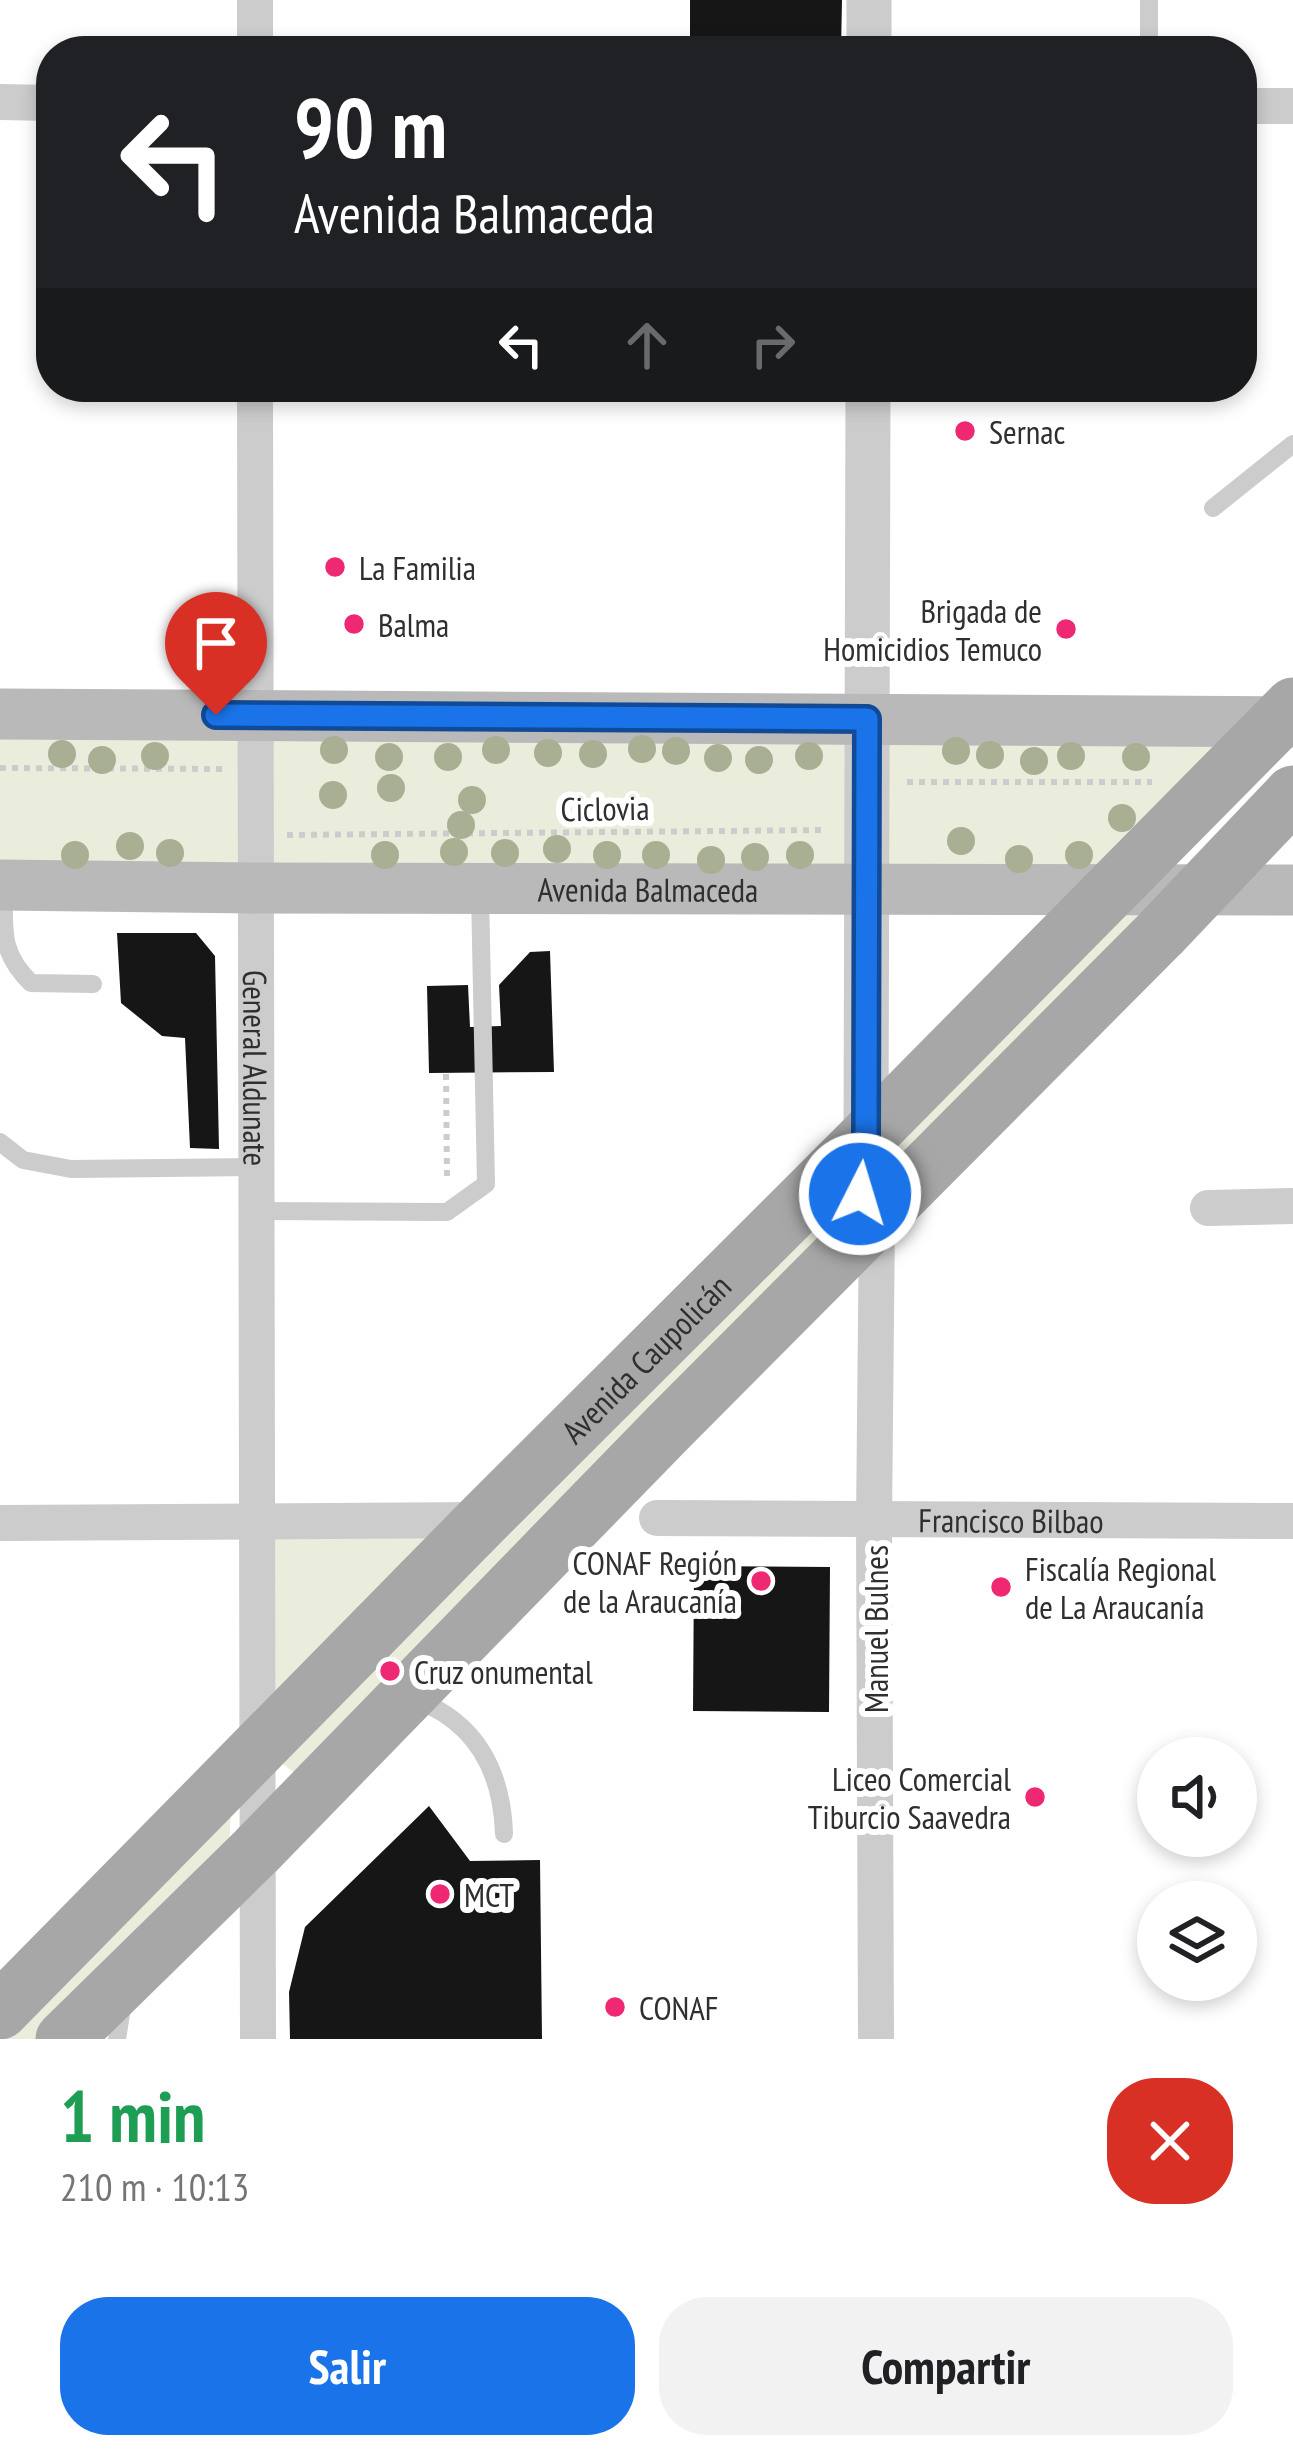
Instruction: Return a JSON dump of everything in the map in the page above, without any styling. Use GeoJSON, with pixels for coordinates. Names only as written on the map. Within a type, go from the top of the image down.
{"type":"FeatureCollection","features":[{"type":"Feature","properties":{"kind":"main road"},"geometry":{"type":"LineString","coordinates":[[0,714],[867,719],[1288,716]]}},
{"type":"Feature","properties":{"kind":"main road","name":"Avenida Caupolicán"},"geometry":{"type":"LineString","coordinates":[[0,2011],[1107,891],[1288,716]]}},
{"type":"Feature","properties":{"kind":"main road","name":"Avenida Caupolicán"},"geometry":{"type":"LineString","coordinates":[[64,2039],[256,1851],[1293,794]]}},
{"type":"Feature","properties":{"kind":"main road","name":"Avenida Balmaceda"},"geometry":{"type":"LineString","coordinates":[[2,885],[1293,890]]}},
{"type":"Feature","properties":{"kind":"main road"},"geometry":{"type":"LineString","coordinates":[[830,1265],[860,1194],[866,1138]]}},
{"type":"Feature","properties":{"kind":"street"},"geometry":{"type":"LineString","coordinates":[[255,0],[255,36]]}},
{"type":"Feature","properties":{"kind":"street"},"geometry":{"type":"LineString","coordinates":[[869,0],[869,36]]}},
{"type":"Feature","properties":{"kind":"street"},"geometry":{"type":"LineString","coordinates":[[0,102],[36,103]]}},
{"type":"Feature","properties":{"kind":"street"},"geometry":{"type":"LineString","coordinates":[[1257,106],[1293,106]]}},
{"type":"Feature","properties":{"kind":"street","name":"General Aldunate"},"geometry":{"type":"LineString","coordinates":[[255,402],[258,2039]]}},
{"type":"Feature","properties":{"kind":"street"},"geometry":{"type":"LineString","coordinates":[[866,1138],[868,402]]}},
{"type":"Feature","properties":{"kind":"street"},"geometry":{"type":"LineString","coordinates":[[1208,1208],[1293,1206]]}},
{"type":"Feature","properties":{"kind":"street","name":"Manuel Bulnes"},"geometry":{"type":"LineString","coordinates":[[876,2039],[877,1218]]}},
{"type":"Feature","properties":{"kind":"street","name":"Francisco Bilbao"},"geometry":{"type":"LineString","coordinates":[[657,1518],[1293,1520]]}},
{"type":"Feature","properties":{"kind":"street"},"geometry":{"type":"LineString","coordinates":[[0,1522],[483,1520]]}},
{"type":"Feature","properties":{"kind":"street"},"geometry":{"type":"LineString","coordinates":[[257,1748],[310,1796]]}},
{"type":"Feature","properties":{"kind":"lane"},"geometry":{"type":"LineString","coordinates":[[1149,0],[1149,36]]}},
{"type":"Feature","properties":{"kind":"lane"},"geometry":{"type":"LineString","coordinates":[[1213,508],[1293,444]]}},
{"type":"Feature","properties":{"kind":"lane"},"geometry":{"type":"LineString","coordinates":[[2,885],[4,950],[22,976],[31,983],[94,984]]}},
{"type":"Feature","properties":{"kind":"lane"},"geometry":{"type":"LineString","coordinates":[[256,1210],[447,1212],[486,1184],[480,888]]}},
{"type":"Feature","properties":{"kind":"lane"},"geometry":{"type":"LineString","coordinates":[[0,1142],[23,1160],[71,1168],[256,1167]]}},
{"type":"Feature","properties":{"kind":"lane"},"geometry":{"type":"LineString","coordinates":[[407,1696],[432,1706],[473,1738],[498,1784],[504,1834]]}},
{"type":"Feature","properties":{"kind":"lane"},"geometry":{"type":"LineString","coordinates":[[117,2039],[129,1973]]}},
{"type":"Feature","properties":{"kind":"path"},"geometry":{"type":"LineString","coordinates":[[0,768],[255,769]]}},
{"type":"Feature","properties":{"kind":"path"},"geometry":{"type":"LineString","coordinates":[[867,782],[1168,782]]}},
{"type":"Feature","properties":{"kind":"path","name":"Ciclovia"},"geometry":{"type":"LineString","coordinates":[[282,835],[845,830]]}},
{"type":"Feature","properties":{"kind":"path"},"geometry":{"type":"LineString","coordinates":[[446,1073],[447,1212]]}},
{"type":"Feature","properties":{"kind":"green space"},"geometry":{"type":"Polygon","coordinates":[[[0,729],[242,731],[241,875],[0,871],[0,729]]]}},
{"type":"Feature","properties":{"kind":"green space"},"geometry":{"type":"Polygon","coordinates":[[[266,729],[855,742],[853,869],[265,878],[266,729]]]}},
{"type":"Feature","properties":{"kind":"green space"},"geometry":{"type":"Polygon","coordinates":[[[1252,732],[1103,881],[883,871],[882,735],[1252,732]]]}},
{"type":"Feature","properties":{"kind":"green space"},"geometry":{"type":"Polygon","coordinates":[[[1111,902],[1175,902],[307,1782],[268,1753],[1111,902]]]}},
{"type":"Feature","properties":{"kind":"green space"},"geometry":{"type":"Polygon","coordinates":[[[275,1532],[451,1535],[270,1719],[275,1532]]]}},
{"type":"Feature","properties":{"kind":"green space"},"geometry":{"type":"Polygon","coordinates":[[[231,1796],[229,1862],[46,2039],[0,2039],[0,2028],[231,1796]]]}},
{"type":"Feature","properties":{"kind":"building"},"geometry":{"type":"Polygon","coordinates":[[[690,0],[842,0],[841,36],[690,36],[690,0]]]}},
{"type":"Feature","properties":{"kind":"building"},"geometry":{"type":"Polygon","coordinates":[[[117,933],[196,933],[215,956],[219,1149],[190,1148],[185,1038],[162,1036],[121,1003],[117,933]]]}},
{"type":"Feature","properties":{"kind":"building"},"geometry":{"type":"Polygon","coordinates":[[[550,951],[554,1072],[429,1073],[427,986],[468,985],[470,1027],[501,1026],[499,985],[530,952],[550,951]]]}},
{"type":"Feature","properties":{"kind":"building"},"geometry":{"type":"Polygon","coordinates":[[[694,1566],[830,1567],[829,1712],[693,1711],[694,1566]]]}},
{"type":"Feature","properties":{"kind":"building","name":"MCT"},"geometry":{"type":"Polygon","coordinates":[[[429,1806],[470,1861],[540,1860],[542,2039],[290,2039],[289,1992],[305,1927],[429,1806]]]}},
{"type":"Feature","properties":{"kind":"place","name":"Sernac"},"geometry":{"type":"Point","coordinates":[965,431]}},
{"type":"Feature","properties":{"kind":"place","name":"La Familia"},"geometry":{"type":"Point","coordinates":[335,567]}},
{"type":"Feature","properties":{"kind":"place","name":"Balma"},"geometry":{"type":"Point","coordinates":[354,624]}},
{"type":"Feature","properties":{"kind":"place","name":"Brigada de Homicidios Temuco"},"geometry":{"type":"Point","coordinates":[1066,629]}},
{"type":"Feature","properties":{"kind":"place","name":"CONAF Región de la Araucanía"},"geometry":{"type":"Point","coordinates":[761,1581]}},
{"type":"Feature","properties":{"kind":"place","name":"Fiscalía Regional de La Araucanía"},"geometry":{"type":"Point","coordinates":[1001,1587]}},
{"type":"Feature","properties":{"kind":"place","name":"Cruz onumental"},"geometry":{"type":"Point","coordinates":[390,1671]}},
{"type":"Feature","properties":{"kind":"place","name":"Liceo Comercial Tiburcio Saavedra"},"geometry":{"type":"Point","coordinates":[1035,1797]}},
{"type":"Feature","properties":{"kind":"place","name":"MCT"},"geometry":{"type":"Point","coordinates":[440,1894]}},
{"type":"Feature","properties":{"kind":"place","name":"CONAF"},"geometry":{"type":"Point","coordinates":[615,2007]}},
{"type":"Feature","properties":{"kind":"route"},"geometry":{"type":"LineString","coordinates":[[216,715],[867,719],[866,1138],[860,1194]]}}]}
